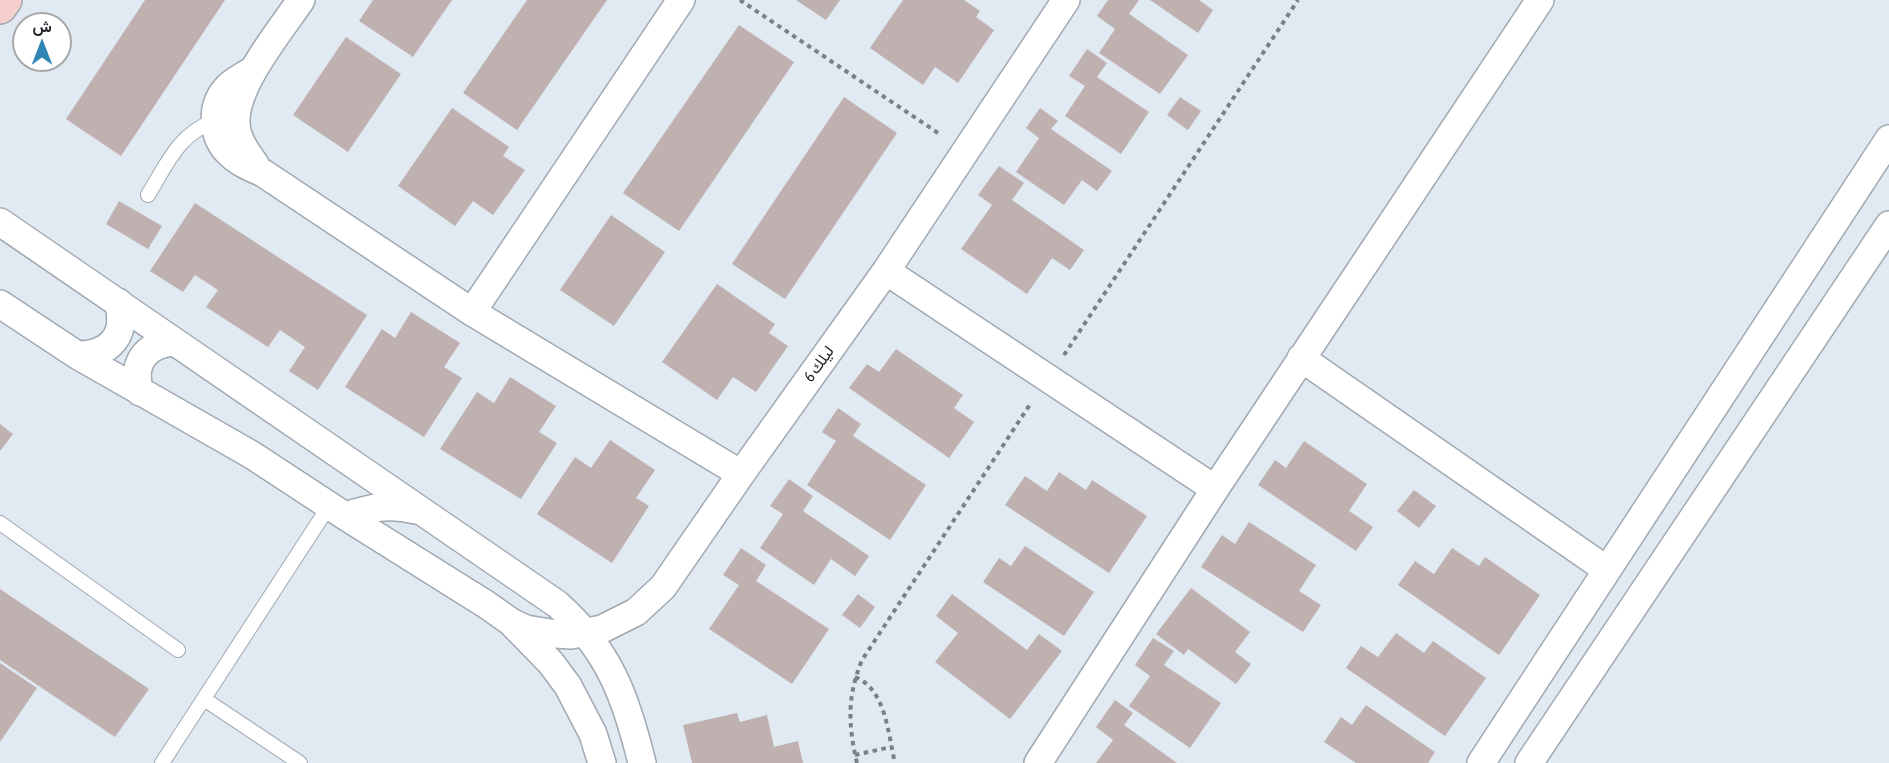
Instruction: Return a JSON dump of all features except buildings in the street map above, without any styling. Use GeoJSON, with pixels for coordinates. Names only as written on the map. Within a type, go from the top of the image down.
{"type":"FeatureCollection","features":[{"type":"Feature","properties":{"kind":"street"},"geometry":{"type":"LineString","coordinates":[[0,7],[5,0]]}},
{"type":"Feature","properties":{"kind":"street"},"geometry":{"type":"LineString","coordinates":[[263,173],[254,164],[239,140],[236,124],[237,106],[253,70],[301,0]]}},
{"type":"Feature","properties":{"kind":"street"},"geometry":{"type":"LineString","coordinates":[[472,312],[681,0]]}},
{"type":"Feature","properties":{"kind":"street","name":"ليلك 6"},"geometry":{"type":"LineString","coordinates":[[511,622],[541,632],[572,635],[587,633],[620,622],[650,601],[663,587],[886,271],[1066,0]]}},
{"type":"Feature","properties":{"kind":"street"},"geometry":{"type":"LineString","coordinates":[[1038,763],[1301,358],[1540,0]]}},
{"type":"Feature","properties":{"kind":"street"},"geometry":{"type":"LineString","coordinates":[[253,70],[226,88],[219,101],[215,121],[220,142],[228,153],[263,173],[472,312],[741,474]]}},
{"type":"Feature","properties":{"kind":"street"},"geometry":{"type":"LineString","coordinates":[[1481,763],[1889,139]]}},
{"type":"Feature","properties":{"kind":"street"},"geometry":{"type":"LineString","coordinates":[[0,222],[557,604],[587,633],[614,676],[623,695],[642,763]]}},
{"type":"Feature","properties":{"kind":"street"},"geometry":{"type":"LineString","coordinates":[[1529,763],[1889,225]]}},
{"type":"Feature","properties":{"kind":"street"},"geometry":{"type":"LineString","coordinates":[[886,271],[1215,489]]}},
{"type":"Feature","properties":{"kind":"street"},"geometry":{"type":"LineString","coordinates":[[77,355],[100,352],[117,336],[122,314],[118,302]]}},
{"type":"Feature","properties":{"kind":"street"},"geometry":{"type":"LineString","coordinates":[[0,304],[77,355],[252,455],[511,622],[551,663],[568,686],[593,734],[602,763]]}},
{"type":"Feature","properties":{"kind":"street"},"geometry":{"type":"LineString","coordinates":[[140,392],[136,382],[140,362],[154,346],[174,342]]}},
{"type":"Feature","properties":{"kind":"street"},"geometry":{"type":"LineString","coordinates":[[1301,358],[1607,570]]}},
{"type":"Feature","properties":{"kind":"street"},"geometry":{"type":"LineString","coordinates":[[337,511],[389,505],[420,511]]}},
{"type":"Feature","properties":{"kind":"lane"},"geometry":{"type":"LineString","coordinates":[[148,195],[178,146],[190,133],[215,121]]}},
{"type":"Feature","properties":{"kind":"lane"},"geometry":{"type":"LineString","coordinates":[[162,763],[204,699],[337,511]]}},
{"type":"Feature","properties":{"kind":"lane"},"geometry":{"type":"LineString","coordinates":[[0,523],[178,650]]}},
{"type":"Feature","properties":{"kind":"lane"},"geometry":{"type":"LineString","coordinates":[[204,699],[300,763]]}},
{"type":"Feature","properties":{"kind":"path"},"geometry":{"type":"LineString","coordinates":[[740,0],[965,151]]}},
{"type":"Feature","properties":{"kind":"path"},"geometry":{"type":"LineString","coordinates":[[855,677],[865,681],[878,697],[895,763]]}},
{"type":"Feature","properties":{"kind":"path"},"geometry":{"type":"LineString","coordinates":[[855,755],[891,747]]}}]}
